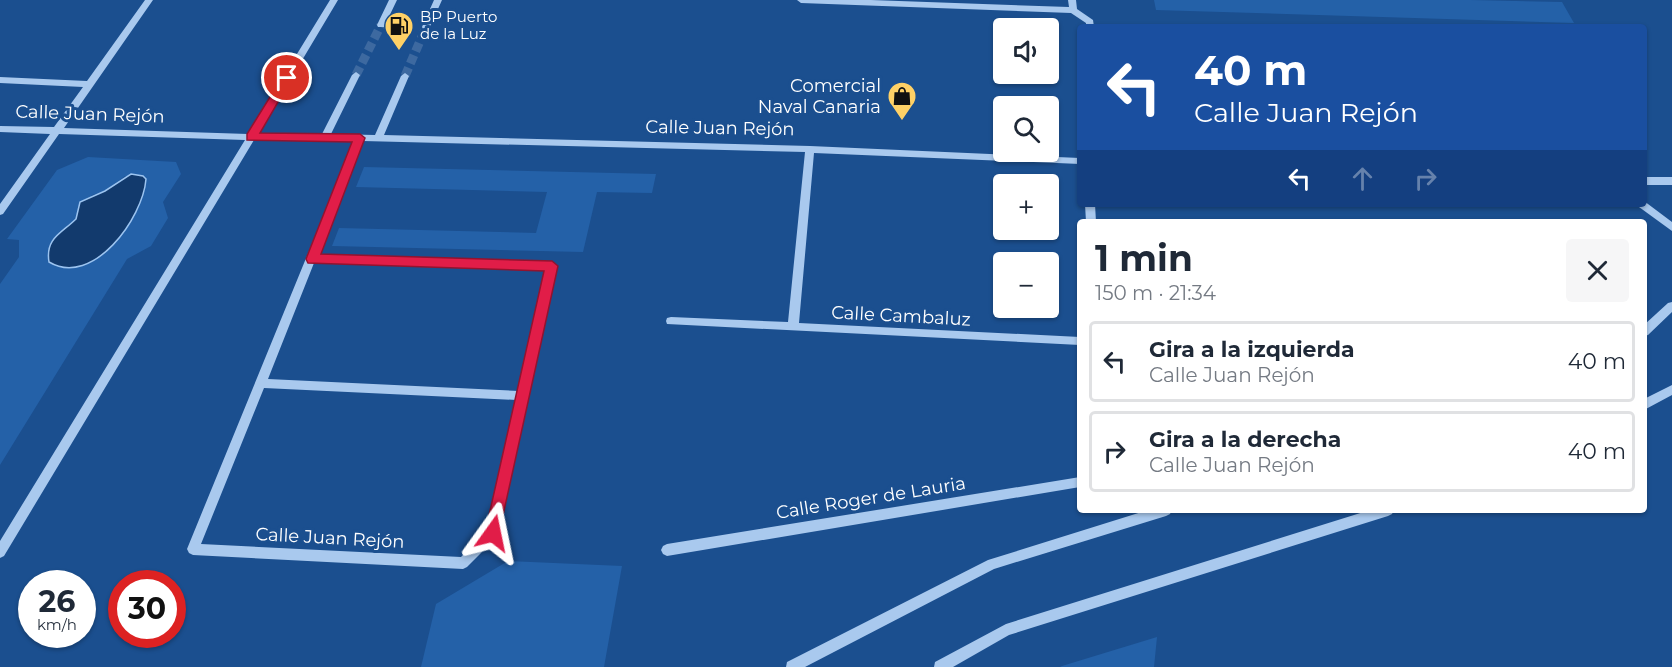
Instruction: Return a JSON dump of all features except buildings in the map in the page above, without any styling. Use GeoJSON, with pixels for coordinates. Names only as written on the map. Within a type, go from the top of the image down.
{"type":"FeatureCollection","features":[{"type":"Feature","properties":{"kind":"street"},"geometry":{"type":"LineString","coordinates":[[0,211],[149,0]]}},
{"type":"Feature","properties":{"kind":"street"},"geometry":{"type":"LineString","coordinates":[[0,552],[334,0]]}},
{"type":"Feature","properties":{"kind":"street"},"geometry":{"type":"LineString","coordinates":[[381,25],[393,0]]}},
{"type":"Feature","properties":{"kind":"street"},"geometry":{"type":"LineString","coordinates":[[426,27],[438,0]]}},
{"type":"Feature","properties":{"kind":"street"},"geometry":{"type":"LineString","coordinates":[[801,0],[1073,10],[1090,24]]}},
{"type":"Feature","properties":{"kind":"street"},"geometry":{"type":"LineString","coordinates":[[1072,0],[1073,10]]}},
{"type":"Feature","properties":{"kind":"street"},"geometry":{"type":"LineString","coordinates":[[325,138],[357,75]]}},
{"type":"Feature","properties":{"kind":"street"},"geometry":{"type":"LineString","coordinates":[[378,138],[405,76]]}},
{"type":"Feature","properties":{"kind":"street"},"geometry":{"type":"LineString","coordinates":[[0,80],[90,84]]}},
{"type":"Feature","properties":{"kind":"street","name":"Calle Juan Rejón"},"geometry":{"type":"LineString","coordinates":[[0,129],[251,137],[810,149],[1077,161]]}},
{"type":"Feature","properties":{"kind":"street","name":"Calle Juan Rejón"},"geometry":{"type":"LineString","coordinates":[[312,259],[552,266],[493,533],[463,563],[193,549],[360,138]]}},
{"type":"Feature","properties":{"kind":"street"},"geometry":{"type":"LineString","coordinates":[[793,327],[810,149]]}},
{"type":"Feature","properties":{"kind":"street"},"geometry":{"type":"LineString","coordinates":[[1647,182],[1672,181]]}},
{"type":"Feature","properties":{"kind":"street"},"geometry":{"type":"LineString","coordinates":[[1646,207],[1672,227]]}},
{"type":"Feature","properties":{"kind":"street"},"geometry":{"type":"LineString","coordinates":[[1647,329],[1672,306]]}},
{"type":"Feature","properties":{"kind":"street","name":"Calle Cambaluz"},"geometry":{"type":"LineString","coordinates":[[671,321],[1077,341]]}},
{"type":"Feature","properties":{"kind":"street"},"geometry":{"type":"LineString","coordinates":[[261,382],[523,396]]}},
{"type":"Feature","properties":{"kind":"street"},"geometry":{"type":"LineString","coordinates":[[1647,403],[1672,390]]}},
{"type":"Feature","properties":{"kind":"street","name":"Calle Roger de Lauria"},"geometry":{"type":"LineString","coordinates":[[667,550],[1077,482]]}},
{"type":"Feature","properties":{"kind":"street"},"geometry":{"type":"LineString","coordinates":[[792,667],[992,564],[1128,515],[1143,513]]}},
{"type":"Feature","properties":{"kind":"street"},"geometry":{"type":"LineString","coordinates":[[940,667],[1006,630],[1378,513]]}},
{"type":"Feature","properties":{"kind":"shaded area"},"geometry":{"type":"Polygon","coordinates":[[[1154,0],[1562,2],[1574,23],[1156,10],[1154,0]]]}},
{"type":"Feature","properties":{"kind":"shaded area"},"geometry":{"type":"Polygon","coordinates":[[[88,157],[176,162],[181,174],[163,202],[168,218],[151,246],[127,259],[0,465],[0,284],[19,257],[19,240],[7,239],[57,170],[88,157]],[[125,176],[105,191],[92,195],[77,219],[59,232],[111,246],[138,209],[145,188],[125,176]]]}},
{"type":"Feature","properties":{"kind":"shaded area"},"geometry":{"type":"Polygon","coordinates":[[[364,167],[656,174],[652,193],[597,192],[583,252],[332,246],[339,228],[536,233],[547,192],[356,187],[364,167]]]}},
{"type":"Feature","properties":{"kind":"shaded area"},"geometry":{"type":"Polygon","coordinates":[[[131,174],[143,176],[146,179],[143,195],[126,229],[113,245],[98,257],[82,265],[66,267],[49,262],[48,254],[52,242],[76,219],[80,202],[105,191],[131,174]]]}},
{"type":"Feature","properties":{"kind":"shaded area"},"geometry":{"type":"Polygon","coordinates":[[[508,561],[622,566],[604,667],[421,667],[436,604],[508,561]]]}},
{"type":"Feature","properties":{"kind":"shaded area"},"geometry":{"type":"Polygon","coordinates":[[[1157,637],[1154,667],[1060,667],[1062,666],[1157,637]]]}},
{"type":"Feature","properties":{"kind":"tunnel"},"geometry":{"type":"LineString","coordinates":[[356,75],[381,25]]}},
{"type":"Feature","properties":{"kind":"tunnel"},"geometry":{"type":"LineString","coordinates":[[405,76],[426,27]]}},
{"type":"Feature","properties":{"kind":"place","name":"BP Puerto de la Luz"},"geometry":{"type":"Point","coordinates":[399,52]}},
{"type":"Feature","properties":{"kind":"place","name":"Comercial Naval Canaria"},"geometry":{"type":"Point","coordinates":[902,122]}},
{"type":"Feature","properties":{"kind":"route"},"geometry":{"type":"LineString","coordinates":[[287,78],[251,137],[360,138],[312,259],[552,266],[493,533]]}}]}
